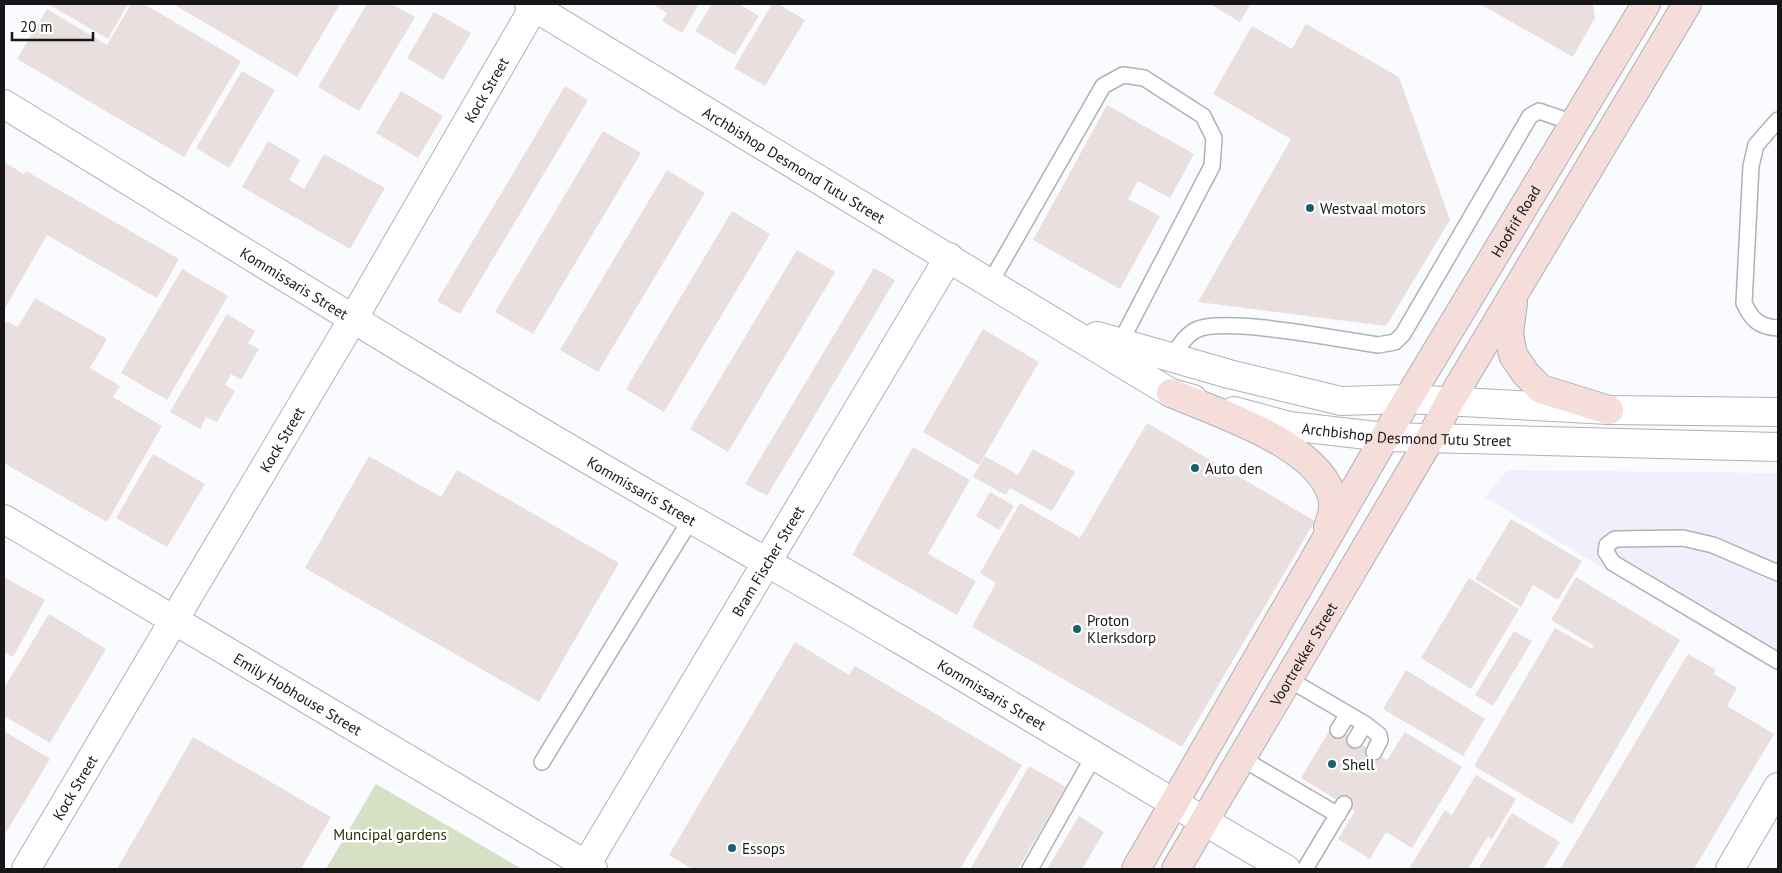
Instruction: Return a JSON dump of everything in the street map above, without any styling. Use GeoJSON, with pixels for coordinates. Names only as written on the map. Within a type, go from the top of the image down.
{"type":"FeatureCollection","features":[{"type":"Feature","properties":{"kind":"street","name":"Hoofrif Road"},"geometry":{"type":"LineString","coordinates":[[1385,437],[1646,4]]}},
{"type":"Feature","properties":{"kind":"street"},"geometry":{"type":"LineString","coordinates":[[1430,439],[1450,401],[1514,297],[1687,4]]}},
{"type":"Feature","properties":{"kind":"street","name":"Archbishop Desmond Tutu Street"},"geometry":{"type":"LineString","coordinates":[[534,5],[1171,393],[1289,426],[1385,437],[1778,446]]}},
{"type":"Feature","properties":{"kind":"street","name":"Kock Street"},"geometry":{"type":"LineString","coordinates":[[26,869],[173,618],[353,319],[534,5]]}},
{"type":"Feature","properties":{"kind":"street","name":"Kommissaris Street"},"geometry":{"type":"LineString","coordinates":[[4,104],[353,319],[691,519],[766,560],[1286,869]]}},
{"type":"Feature","properties":{"kind":"street","name":"Bram Fischer Street"},"geometry":{"type":"LineString","coordinates":[[587,868],[766,560],[949,257]]}},
{"type":"Feature","properties":{"kind":"street"},"geometry":{"type":"LineString","coordinates":[[1514,297],[1509,334],[1513,355],[1526,374],[1541,389],[1609,410]]}},
{"type":"Feature","properties":{"kind":"street","name":"Archbishop Desmond Tutu Street"},"geometry":{"type":"LineString","coordinates":[[1059,326],[1170,358],[1341,400],[1407,399],[1609,410],[1778,412]]}},
{"type":"Feature","properties":{"kind":"street"},"geometry":{"type":"LineString","coordinates":[[1171,393],[1288,444],[1310,461],[1328,486],[1333,501],[1325,538]]}},
{"type":"Feature","properties":{"kind":"street"},"geometry":{"type":"LineString","coordinates":[[1136,869],[1325,538],[1385,437]]}},
{"type":"Feature","properties":{"kind":"street","name":"Voortrekker Street"},"geometry":{"type":"LineString","coordinates":[[1176,869],[1290,680],[1430,439]]}},
{"type":"Feature","properties":{"kind":"street","name":"Emily Hobhouse Street"},"geometry":{"type":"LineString","coordinates":[[4,519],[173,618],[587,868]]}},
{"type":"Feature","properties":{"kind":"street"},"geometry":{"type":"LineString","coordinates":[[1730,869],[1778,787]]}},
{"type":"Feature","properties":{"kind":"lane"},"geometry":{"type":"LineString","coordinates":[[990,283],[1103,86],[1123,75],[1144,78],[1203,116],[1214,138],[1212,166],[1120,343]]}},
{"type":"Feature","properties":{"kind":"lane"},"geometry":{"type":"LineString","coordinates":[[1170,358],[1190,334],[1204,327],[1259,327],[1378,345],[1395,342],[1404,334],[1530,116],[1540,111],[1574,123]]}},
{"type":"Feature","properties":{"kind":"lane"},"geometry":{"type":"LineString","coordinates":[[1778,120],[1756,145],[1751,166],[1744,303],[1749,316],[1758,324],[1778,328]]}},
{"type":"Feature","properties":{"kind":"lane"},"geometry":{"type":"LineString","coordinates":[[542,762],[691,519]]}},
{"type":"Feature","properties":{"kind":"lane"},"geometry":{"type":"LineString","coordinates":[[1778,573],[1713,545],[1683,538],[1615,539],[1607,545],[1606,552],[1613,563],[1778,661]]}},
{"type":"Feature","properties":{"kind":"lane"},"geometry":{"type":"LineString","coordinates":[[1290,680],[1365,724],[1380,737],[1374,752]]}},
{"type":"Feature","properties":{"kind":"lane"},"geometry":{"type":"LineString","coordinates":[[1338,730],[1348,714]]}},
{"type":"Feature","properties":{"kind":"lane"},"geometry":{"type":"LineString","coordinates":[[1355,740],[1365,724]]}},
{"type":"Feature","properties":{"kind":"lane"},"geometry":{"type":"LineString","coordinates":[[1030,869],[1095,754]]}},
{"type":"Feature","properties":{"kind":"lane"},"geometry":{"type":"LineString","coordinates":[[1243,759],[1305,788],[1341,809],[1304,869]]}},
{"type":"Feature","properties":{"kind":"shaded area"},"geometry":{"type":"Polygon","coordinates":[[[1507,470],[1778,473],[1778,673],[1485,497],[1507,470]]]}},
{"type":"Feature","properties":{"kind":"green space","name":"Muncipal gardens"},"geometry":{"type":"Polygon","coordinates":[[[376,784],[522,869],[326,869],[376,784]]]}},
{"type":"Feature","properties":{"kind":"building"},"geometry":{"type":"Polygon","coordinates":[[[48,4],[128,4],[108,39],[48,4]]]}},
{"type":"Feature","properties":{"kind":"building"},"geometry":{"type":"Polygon","coordinates":[[[131,4],[144,4],[241,61],[184,157],[17,59],[47,9],[107,45],[131,4]]]}},
{"type":"Feature","properties":{"kind":"building"},"geometry":{"type":"Polygon","coordinates":[[[173,4],[340,4],[297,77],[173,4]]]}},
{"type":"Feature","properties":{"kind":"building"},"geometry":{"type":"Polygon","coordinates":[[[367,4],[392,4],[415,17],[359,111],[318,87],[367,4]]]}},
{"type":"Feature","properties":{"kind":"building"},"geometry":{"type":"Polygon","coordinates":[[[652,4],[699,4],[682,33],[662,21],[667,13],[652,4]]]}},
{"type":"Feature","properties":{"kind":"building"},"geometry":{"type":"Polygon","coordinates":[[[712,4],[739,4],[759,16],[735,55],[695,31],[712,4]]]}},
{"type":"Feature","properties":{"kind":"building"},"geometry":{"type":"Polygon","coordinates":[[[772,4],[778,4],[805,20],[765,86],[734,68],[772,4]]]}},
{"type":"Feature","properties":{"kind":"building"},"geometry":{"type":"Polygon","coordinates":[[[1210,4],[1251,4],[1240,22],[1210,4]]]}},
{"type":"Feature","properties":{"kind":"building"},"geometry":{"type":"Polygon","coordinates":[[[1480,4],[1593,4],[1595,18],[1573,57],[1480,4]]]}},
{"type":"Feature","properties":{"kind":"building"},"geometry":{"type":"Polygon","coordinates":[[[434,12],[471,33],[443,80],[407,58],[434,12]]]}},
{"type":"Feature","properties":{"kind":"building"},"geometry":{"type":"Polygon","coordinates":[[[1306,24],[1399,77],[1450,220],[1386,326],[1198,302],[1291,139],[1213,94],[1252,26],[1292,49],[1306,24]]]}},
{"type":"Feature","properties":{"kind":"building"},"geometry":{"type":"Polygon","coordinates":[[[242,71],[275,90],[229,168],[196,148],[242,71]]]}},
{"type":"Feature","properties":{"kind":"building"},"geometry":{"type":"Polygon","coordinates":[[[565,86],[588,100],[460,314],[437,301],[565,86]]]}},
{"type":"Feature","properties":{"kind":"building"},"geometry":{"type":"Polygon","coordinates":[[[401,91],[443,116],[418,158],[376,133],[401,91]]]}},
{"type":"Feature","properties":{"kind":"building"},"geometry":{"type":"Polygon","coordinates":[[[1107,105],[1194,154],[1170,198],[1138,181],[1128,199],[1160,216],[1120,289],[1033,240],[1107,105]]]}},
{"type":"Feature","properties":{"kind":"building"},"geometry":{"type":"Polygon","coordinates":[[[603,131],[641,153],[533,334],[495,312],[603,131]]]}},
{"type":"Feature","properties":{"kind":"building"},"geometry":{"type":"Polygon","coordinates":[[[268,141],[300,160],[289,180],[304,189],[324,154],[385,188],[350,249],[242,187],[268,141]]]}},
{"type":"Feature","properties":{"kind":"building"},"geometry":{"type":"Polygon","coordinates":[[[4,162],[24,174],[26,171],[179,259],[157,298],[47,235],[4,310],[4,162]]]}},
{"type":"Feature","properties":{"kind":"building"},"geometry":{"type":"Polygon","coordinates":[[[667,170],[705,193],[598,372],[560,350],[667,170]]]}},
{"type":"Feature","properties":{"kind":"building"},"geometry":{"type":"Polygon","coordinates":[[[732,211],[770,234],[664,412],[626,389],[732,211]]]}},
{"type":"Feature","properties":{"kind":"building"},"geometry":{"type":"Polygon","coordinates":[[[797,250],[835,272],[728,452],[690,429],[797,250]]]}},
{"type":"Feature","properties":{"kind":"building"},"geometry":{"type":"Polygon","coordinates":[[[874,268],[895,280],[767,496],[745,484],[874,268]]]}},
{"type":"Feature","properties":{"kind":"building"},"geometry":{"type":"Polygon","coordinates":[[[182,269],[228,296],[167,400],[121,373],[182,269]]]}},
{"type":"Feature","properties":{"kind":"building"},"geometry":{"type":"Polygon","coordinates":[[[35,298],[107,339],[90,368],[120,386],[113,397],[162,426],[107,522],[4,463],[4,326],[7,321],[18,327],[35,298]]]}},
{"type":"Feature","properties":{"kind":"building"},"geometry":{"type":"Polygon","coordinates":[[[227,314],[255,331],[248,343],[259,349],[241,380],[231,374],[225,385],[235,391],[217,422],[206,417],[200,429],[170,412],[227,314]]]}},
{"type":"Feature","properties":{"kind":"building"},"geometry":{"type":"Polygon","coordinates":[[[983,329],[1039,362],[979,465],[923,432],[983,329]]]}},
{"type":"Feature","properties":{"kind":"building"},"geometry":{"type":"Polygon","coordinates":[[[1147,423],[1315,521],[1182,747],[972,627],[996,583],[980,573],[1020,503],[1080,538],[1147,423]]]}},
{"type":"Feature","properties":{"kind":"building"},"geometry":{"type":"Polygon","coordinates":[[[913,447],[970,480],[928,554],[976,581],[957,615],[852,555],[913,447]]]}},
{"type":"Feature","properties":{"kind":"building"},"geometry":{"type":"Polygon","coordinates":[[[1033,449],[1075,472],[1052,511],[1010,488],[1006,495],[973,477],[985,456],[1018,475],[1033,449]]]}},
{"type":"Feature","properties":{"kind":"building"},"geometry":{"type":"Polygon","coordinates":[[[153,454],[205,484],[167,547],[116,518],[153,454]]]}},
{"type":"Feature","properties":{"kind":"building"},"geometry":{"type":"Polygon","coordinates":[[[369,456],[441,497],[457,470],[619,563],[539,702],[305,568],[369,456]]]}},
{"type":"Feature","properties":{"kind":"building"},"geometry":{"type":"Polygon","coordinates":[[[990,492],[1014,506],[999,530],[976,516],[990,492]]]}},
{"type":"Feature","properties":{"kind":"building"},"geometry":{"type":"Polygon","coordinates":[[[1511,519],[1582,561],[1558,600],[1533,585],[1521,607],[1475,579],[1511,519]]]}},
{"type":"Feature","properties":{"kind":"building"},"geometry":{"type":"Polygon","coordinates":[[[4,577],[45,600],[13,657],[4,652],[4,577]]]}},
{"type":"Feature","properties":{"kind":"building"},"geometry":{"type":"Polygon","coordinates":[[[1576,577],[1680,640],[1572,824],[1474,766],[1555,628],[1592,649],[1594,646],[1551,620],[1576,577]]]}},
{"type":"Feature","properties":{"kind":"building"},"geometry":{"type":"Polygon","coordinates":[[[1469,578],[1519,609],[1471,689],[1421,658],[1469,578]]]}},
{"type":"Feature","properties":{"kind":"building"},"geometry":{"type":"Polygon","coordinates":[[[49,614],[106,649],[50,743],[4,716],[4,688],[49,614]]]}},
{"type":"Feature","properties":{"kind":"building"},"geometry":{"type":"Polygon","coordinates":[[[1514,631],[1532,641],[1493,706],[1475,695],[1514,631]]]}},
{"type":"Feature","properties":{"kind":"building"},"geometry":{"type":"Polygon","coordinates":[[[795,642],[849,675],[855,666],[1022,765],[960,869],[692,869],[669,855],[795,642]]]}},
{"type":"Feature","properties":{"kind":"building"},"geometry":{"type":"Polygon","coordinates":[[[1688,654],[1716,670],[1714,674],[1737,688],[1727,706],[1774,734],[1694,869],[1560,869],[1688,654]]]}},
{"type":"Feature","properties":{"kind":"building"},"geometry":{"type":"Polygon","coordinates":[[[1406,670],[1485,719],[1463,756],[1383,709],[1406,670]]]}},
{"type":"Feature","properties":{"kind":"building"},"geometry":{"type":"Polygon","coordinates":[[[1332,726],[1387,760],[1405,732],[1462,767],[1412,848],[1386,832],[1370,859],[1338,839],[1355,811],[1301,778],[1332,726]]]}},
{"type":"Feature","properties":{"kind":"building"},"geometry":{"type":"Polygon","coordinates":[[[4,731],[50,759],[4,836],[4,731]]]}},
{"type":"Feature","properties":{"kind":"building"},"geometry":{"type":"Polygon","coordinates":[[[193,737],[331,817],[301,869],[117,869],[193,737]]]}},
{"type":"Feature","properties":{"kind":"building"},"geometry":{"type":"Polygon","coordinates":[[[1029,766],[1066,787],[1018,869],[971,868],[1029,766]]]}},
{"type":"Feature","properties":{"kind":"building"},"geometry":{"type":"Polygon","coordinates":[[[1476,775],[1516,799],[1492,839],[1488,836],[1468,869],[1409,869],[1445,810],[1452,815],[1476,775]]]}},
{"type":"Feature","properties":{"kind":"building"},"geometry":{"type":"Polygon","coordinates":[[[1512,813],[1560,842],[1543,869],[1478,869],[1512,813]]]}},
{"type":"Feature","properties":{"kind":"building"},"geometry":{"type":"Polygon","coordinates":[[[1079,816],[1104,832],[1082,869],[1047,869],[1079,816]]]}},
{"type":"Feature","properties":{"kind":"place","name":"Westvaal motors"},"geometry":{"type":"Point","coordinates":[1310,208]}},
{"type":"Feature","properties":{"kind":"place","name":"Auto den"},"geometry":{"type":"Point","coordinates":[1195,468]}},
{"type":"Feature","properties":{"kind":"place","name":"Proton Klerksdorp"},"geometry":{"type":"Point","coordinates":[1077,629]}},
{"type":"Feature","properties":{"kind":"place","name":"Shell"},"geometry":{"type":"Point","coordinates":[1332,764]}},
{"type":"Feature","properties":{"kind":"place","name":"Essops"},"geometry":{"type":"Point","coordinates":[732,848]}}]}
